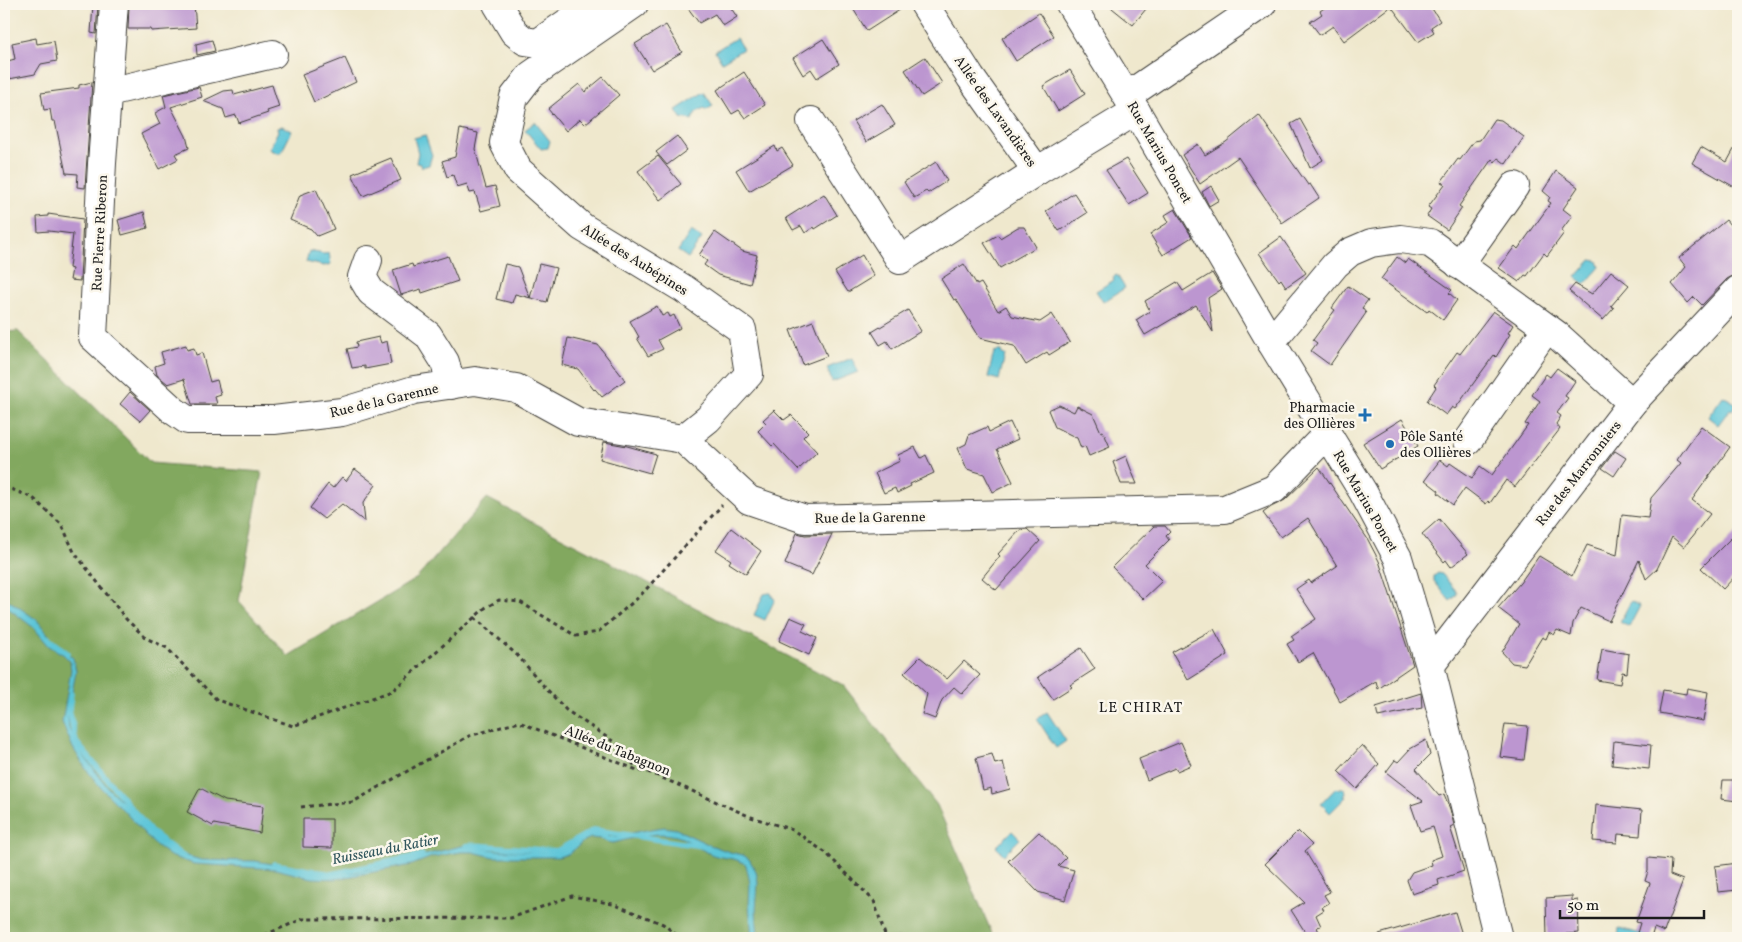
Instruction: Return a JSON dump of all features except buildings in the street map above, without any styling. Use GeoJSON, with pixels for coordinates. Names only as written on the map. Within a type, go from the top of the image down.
{"type":"FeatureCollection","features":[{"type":"Feature","properties":{"kind":"street","name":"Rue Pierre Riberon"},"geometry":{"type":"LineString","coordinates":[[114,4],[102,163],[93,337],[174,411],[187,420]]}},
{"type":"Feature","properties":{"kind":"street"},"geometry":{"type":"LineString","coordinates":[[497,4],[514,32],[525,41],[538,42],[584,12],[597,7],[625,10]]}},
{"type":"Feature","properties":{"kind":"street","name":"Allée des Lavandières"},"geometry":{"type":"LineString","coordinates":[[924,4],[971,78],[1037,171],[1262,4]]}},
{"type":"Feature","properties":{"kind":"street","name":"Rue Marius Poncet"},"geometry":{"type":"LineString","coordinates":[[1070,4],[1131,103],[1271,342],[1363,492],[1398,558],[1430,666],[1498,938]]}},
{"type":"Feature","properties":{"kind":"street","name":"Allée des Aubépines"},"geometry":{"type":"LineString","coordinates":[[625,10],[531,75],[514,97],[504,143],[518,170],[582,227],[684,289],[742,330],[749,374],[708,419],[683,439]]}},
{"type":"Feature","properties":{"kind":"street"},"geometry":{"type":"LineString","coordinates":[[108,92],[273,54]]}},
{"type":"Feature","properties":{"kind":"street"},"geometry":{"type":"LineString","coordinates":[[811,121],[900,260],[1037,171]]}},
{"type":"Feature","properties":{"kind":"street"},"geometry":{"type":"LineString","coordinates":[[1459,265],[1515,186]]}},
{"type":"Feature","properties":{"kind":"street"},"geometry":{"type":"LineString","coordinates":[[1271,342],[1335,265],[1350,252],[1371,242],[1400,239],[1430,243],[1547,328],[1632,403]]}},
{"type":"Feature","properties":{"kind":"street"},"geometry":{"type":"LineString","coordinates":[[368,260],[362,277],[371,292],[428,335],[445,362],[451,385]]}},
{"type":"Feature","properties":{"kind":"street","name":"Rue des Marronniers"},"geometry":{"type":"LineString","coordinates":[[1430,666],[1632,403],[1738,290]]}},
{"type":"Feature","properties":{"kind":"street"},"geometry":{"type":"LineString","coordinates":[[1468,441],[1547,328]]}},
{"type":"Feature","properties":{"kind":"street","name":"Rue de la Garenne"},"geometry":{"type":"LineString","coordinates":[[187,420],[274,420],[342,412],[414,390],[474,381],[516,388],[578,422],[683,439],[749,500],[805,519],[1225,509],[1274,489],[1327,434]]}},
{"type":"Feature","properties":{"kind":"path"},"geometry":{"type":"LineString","coordinates":[[4,486],[33,498],[62,525],[74,552],[126,619],[146,638],[167,648],[217,700],[292,726],[392,691],[474,618],[499,600],[520,602],[576,636],[598,632],[640,596],[736,488]]}},
{"type":"Feature","properties":{"kind":"path"},"geometry":{"type":"LineString","coordinates":[[474,618],[518,656],[566,710],[620,746],[637,770]]}},
{"type":"Feature","properties":{"kind":"path","name":"Allée du Tabagnon"},"geometry":{"type":"LineString","coordinates":[[301,807],[354,802],[469,736],[519,722],[651,774],[751,817],[793,830],[826,853],[874,901],[886,938]]}},
{"type":"Feature","properties":{"kind":"path"},"geometry":{"type":"LineString","coordinates":[[257,938],[303,919],[511,918],[572,896],[613,904],[663,924],[680,938]]}},
{"type":"Feature","properties":{"kind":"green space"},"geometry":{"type":"Polygon","coordinates":[[[18,331],[151,463],[262,472],[239,601],[288,656],[417,578],[487,498],[843,685],[937,805],[994,938],[11,938],[4,932],[4,332],[18,331]]]}},
{"type":"Feature","properties":{"kind":"water"},"geometry":{"type":"Polygon","coordinates":[[[736,38],[743,49],[722,62],[715,51],[736,38]]]}},
{"type":"Feature","properties":{"kind":"water"},"geometry":{"type":"Polygon","coordinates":[[[704,92],[713,106],[696,112],[692,120],[681,118],[676,110],[704,92]]]}},
{"type":"Feature","properties":{"kind":"water"},"geometry":{"type":"Polygon","coordinates":[[[535,122],[550,141],[548,148],[541,149],[525,130],[535,122]]]}},
{"type":"Feature","properties":{"kind":"water"},"geometry":{"type":"Polygon","coordinates":[[[282,126],[292,131],[281,153],[277,153],[269,149],[278,131],[277,128],[282,126]]]}},
{"type":"Feature","properties":{"kind":"water"},"geometry":{"type":"Polygon","coordinates":[[[425,135],[432,155],[429,165],[422,167],[421,164],[416,163],[418,153],[414,138],[425,135]]]}},
{"type":"Feature","properties":{"kind":"water"},"geometry":{"type":"Polygon","coordinates":[[[691,231],[702,238],[688,258],[678,251],[691,231]]]}},
{"type":"Feature","properties":{"kind":"water"},"geometry":{"type":"Polygon","coordinates":[[[309,251],[329,253],[331,264],[324,266],[306,262],[309,251]]]}},
{"type":"Feature","properties":{"kind":"water"},"geometry":{"type":"Polygon","coordinates":[[[1591,260],[1598,261],[1600,267],[1585,284],[1576,277],[1591,260]]]}},
{"type":"Feature","properties":{"kind":"water"},"geometry":{"type":"Polygon","coordinates":[[[1117,275],[1125,288],[1103,302],[1096,291],[1114,280],[1113,277],[1117,275]]]}},
{"type":"Feature","properties":{"kind":"water"},"geometry":{"type":"Polygon","coordinates":[[[998,351],[1005,355],[999,380],[988,377],[994,352],[998,351]]]}},
{"type":"Feature","properties":{"kind":"water"},"geometry":{"type":"Polygon","coordinates":[[[852,358],[858,372],[832,382],[827,368],[852,358]]]}},
{"type":"Feature","properties":{"kind":"water"},"geometry":{"type":"Polygon","coordinates":[[[1723,396],[1737,404],[1732,410],[1730,409],[1718,425],[1708,417],[1723,396]]]}},
{"type":"Feature","properties":{"kind":"water"},"geometry":{"type":"Polygon","coordinates":[[[1438,573],[1442,574],[1457,592],[1456,596],[1450,601],[1434,581],[1434,576],[1438,573]]]}},
{"type":"Feature","properties":{"kind":"water"},"geometry":{"type":"Polygon","coordinates":[[[771,593],[775,599],[765,620],[754,615],[764,594],[771,593]]]}},
{"type":"Feature","properties":{"kind":"water"},"geometry":{"type":"Polygon","coordinates":[[[4,597],[37,620],[58,647],[73,658],[76,671],[68,715],[69,728],[84,756],[109,789],[133,811],[160,842],[178,853],[201,860],[255,861],[332,874],[357,872],[461,846],[472,845],[495,850],[550,852],[569,846],[581,835],[590,831],[603,831],[610,836],[617,836],[664,827],[676,829],[710,845],[743,855],[749,859],[756,871],[758,882],[756,910],[758,938],[752,938],[749,905],[750,883],[746,865],[735,859],[713,855],[674,835],[648,835],[613,843],[591,838],[584,841],[569,854],[558,857],[493,857],[473,852],[461,852],[432,857],[412,865],[336,879],[312,878],[275,869],[194,864],[170,856],[153,843],[101,788],[86,769],[73,748],[62,722],[71,670],[70,661],[49,646],[34,628],[4,605],[4,597]]]}},
{"type":"Feature","properties":{"kind":"water"},"geometry":{"type":"Polygon","coordinates":[[[1631,601],[1640,606],[1629,627],[1620,622],[1631,601]]]}},
{"type":"Feature","properties":{"kind":"water"},"geometry":{"type":"Polygon","coordinates":[[[1047,712],[1066,741],[1056,748],[1037,719],[1047,712]]]}},
{"type":"Feature","properties":{"kind":"water"},"geometry":{"type":"Polygon","coordinates":[[[1336,788],[1339,790],[1345,789],[1346,793],[1344,795],[1346,797],[1330,813],[1321,804],[1336,788]]]}},
{"type":"Feature","properties":{"kind":"water"},"geometry":{"type":"Polygon","coordinates":[[[1012,831],[1020,839],[1004,855],[996,847],[1012,831]]]}},
{"type":"Feature","properties":{"kind":"water"},"geometry":{"type":"Polygon","coordinates":[[[1619,928],[1648,936],[1648,938],[1618,938],[1619,928]]]}},
{"type":"Feature","properties":{"kind":"waterway","name":"Ruisseau du Ratier"},"geometry":{"type":"LineString","coordinates":[[49,638],[67,653]]}},
{"type":"Feature","properties":{"kind":"waterway","name":"Ruisseau du Ratier"},"geometry":{"type":"LineString","coordinates":[[71,694],[69,709],[76,742],[152,833],[185,858]]}},
{"type":"Feature","properties":{"kind":"waterway","name":"Ruisseau du Ratier"},"geometry":{"type":"LineString","coordinates":[[466,846],[557,851],[594,830],[702,846]]}},
{"type":"Feature","properties":{"kind":"waterway","name":"Ruisseau du Ratier"},"geometry":{"type":"LineString","coordinates":[[274,864],[332,874],[422,855]]}},
{"type":"Feature","properties":{"kind":"place","name":"Pharmacie des Ollières"},"geometry":{"type":"Point","coordinates":[1365,415]}},
{"type":"Feature","properties":{"kind":"place","name":"Pôle Santé des Ollières"},"geometry":{"type":"Point","coordinates":[1390,444]}},
{"type":"Feature","properties":{"kind":"district","name":"LE CHIRAT"},"geometry":{"type":"Point","coordinates":[1141,707]}}]}
